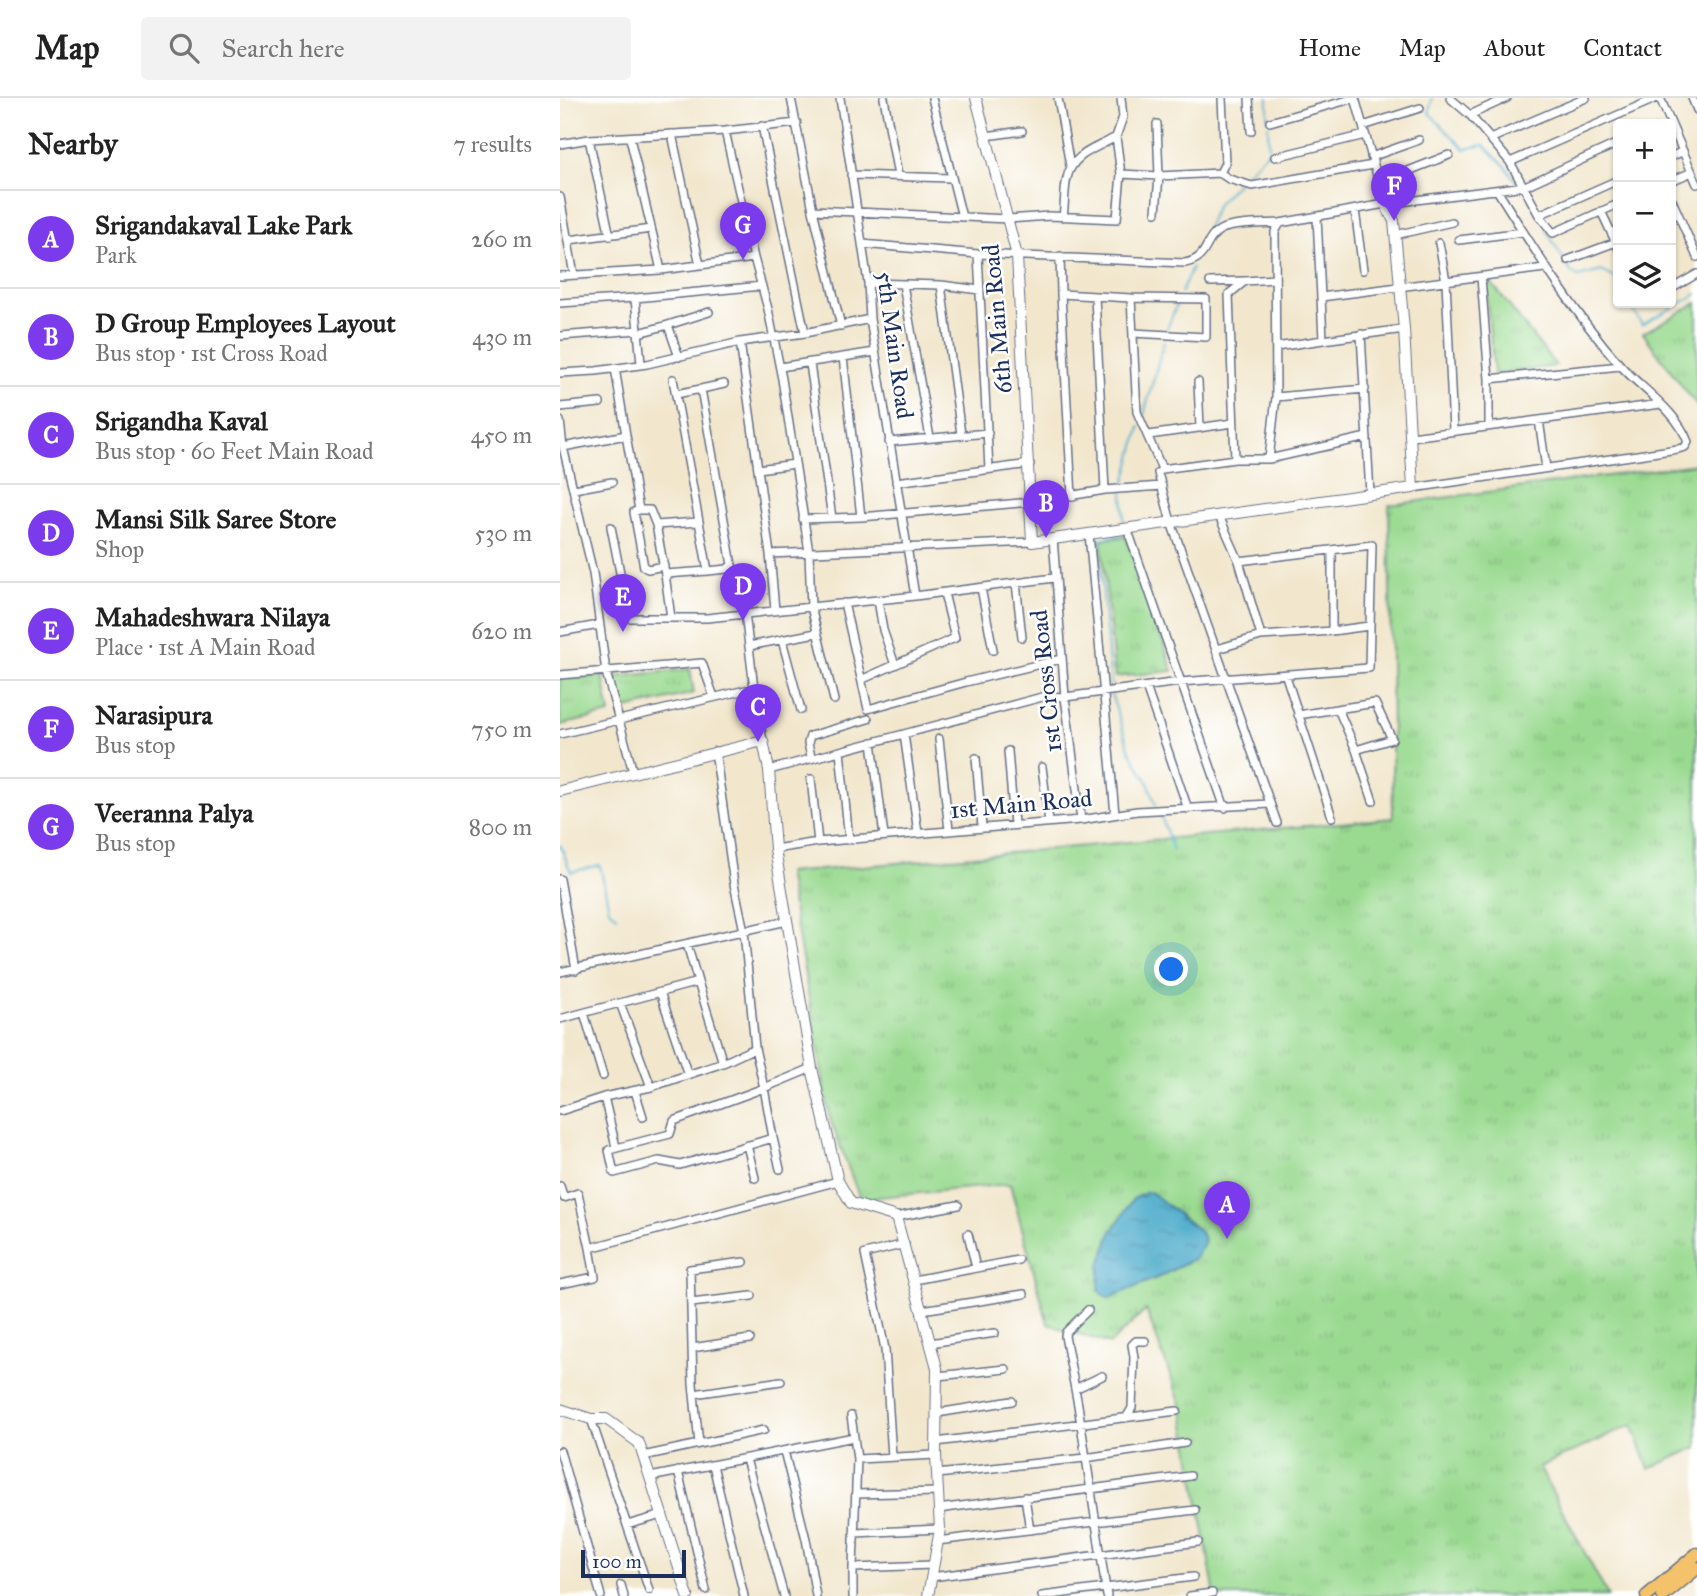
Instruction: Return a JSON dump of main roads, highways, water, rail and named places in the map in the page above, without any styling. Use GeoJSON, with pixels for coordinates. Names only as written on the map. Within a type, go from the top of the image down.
{"type":"FeatureCollection","features":[{"type":"Feature","properties":{"kind":"main road"},"geometry":{"type":"LineString","coordinates":[[1647,1596],[1697,1554]]}},
{"type":"Feature","properties":{"kind":"main road"},"geometry":{"type":"LineString","coordinates":[[1663,1596],[1697,1568]]}},
{"type":"Feature","properties":{"kind":"water"},"geometry":{"type":"Polygon","coordinates":[[[1147,1192],[1152,1193],[1197,1229],[1203,1236],[1204,1243],[1195,1258],[1159,1277],[1108,1298],[1099,1291],[1100,1265],[1111,1233],[1133,1199],[1147,1192]]]}},
{"type":"Feature","properties":{"kind":"waterway"},"geometry":{"type":"LineString","coordinates":[[1268,98],[1268,120]]}},
{"type":"Feature","properties":{"kind":"waterway"},"geometry":{"type":"LineString","coordinates":[[1432,98],[1429,113],[1465,149],[1484,145],[1506,167],[1517,183]]}},
{"type":"Feature","properties":{"kind":"waterway"},"geometry":{"type":"LineString","coordinates":[[1241,179],[1269,150],[1268,126]]}},
{"type":"Feature","properties":{"kind":"waterway"},"geometry":{"type":"LineString","coordinates":[[1197,253],[1217,204],[1237,183]]}},
{"type":"Feature","properties":{"kind":"waterway"},"geometry":{"type":"LineString","coordinates":[[1546,230],[1571,272],[1578,277],[1602,271],[1613,277]]}},
{"type":"Feature","properties":{"kind":"waterway"},"geometry":{"type":"LineString","coordinates":[[1181,293],[1192,267]]}},
{"type":"Feature","properties":{"kind":"waterway"},"geometry":{"type":"LineString","coordinates":[[1676,306],[1697,294]]}},
{"type":"Feature","properties":{"kind":"waterway"},"geometry":{"type":"LineString","coordinates":[[1167,329],[1177,304]]}},
{"type":"Feature","properties":{"kind":"waterway"},"geometry":{"type":"LineString","coordinates":[[1632,308],[1642,325],[1672,308]]}},
{"type":"Feature","properties":{"kind":"waterway"},"geometry":{"type":"LineString","coordinates":[[1143,418],[1164,341]]}},
{"type":"Feature","properties":{"kind":"waterway"},"geometry":{"type":"LineString","coordinates":[[1125,483],[1140,427]]}},
{"type":"Feature","properties":{"kind":"waterway"},"geometry":{"type":"LineString","coordinates":[[1123,492],[1124,522]]}},
{"type":"Feature","properties":{"kind":"waterway"},"geometry":{"type":"LineString","coordinates":[[1111,685],[1098,539],[1124,535]]}},
{"type":"Feature","properties":{"kind":"waterway"},"geometry":{"type":"LineString","coordinates":[[1111,694],[1130,751],[1148,782],[1156,805]]}},
{"type":"Feature","properties":{"kind":"waterway"},"geometry":{"type":"LineString","coordinates":[[1161,816],[1173,850]]}},
{"type":"Feature","properties":{"kind":"waterway"},"geometry":{"type":"LineString","coordinates":[[560,845],[571,872],[600,865],[609,909],[617,916]]}},
{"type":"Feature","properties":{"kind":"place","name":"Narasipura"},"geometry":{"type":"Point","coordinates":[1394,221]}},
{"type":"Feature","properties":{"kind":"place","name":"Veeranna Palya"},"geometry":{"type":"Point","coordinates":[743,260]}},
{"type":"Feature","properties":{"kind":"place","name":"D Group Employees Layout"},"geometry":{"type":"Point","coordinates":[1046,538]}},
{"type":"Feature","properties":{"kind":"place","name":"Mansi Silk Saree Store"},"geometry":{"type":"Point","coordinates":[743,621]}},
{"type":"Feature","properties":{"kind":"place","name":"Mahadeshwara Nilaya"},"geometry":{"type":"Point","coordinates":[623,632]}},
{"type":"Feature","properties":{"kind":"place","name":"Srigandha Kaval"},"geometry":{"type":"Point","coordinates":[758,742]}},
{"type":"Feature","properties":{"kind":"place","name":"Srigandakaval Lake Park"},"geometry":{"type":"Point","coordinates":[1227,1239]}}]}
